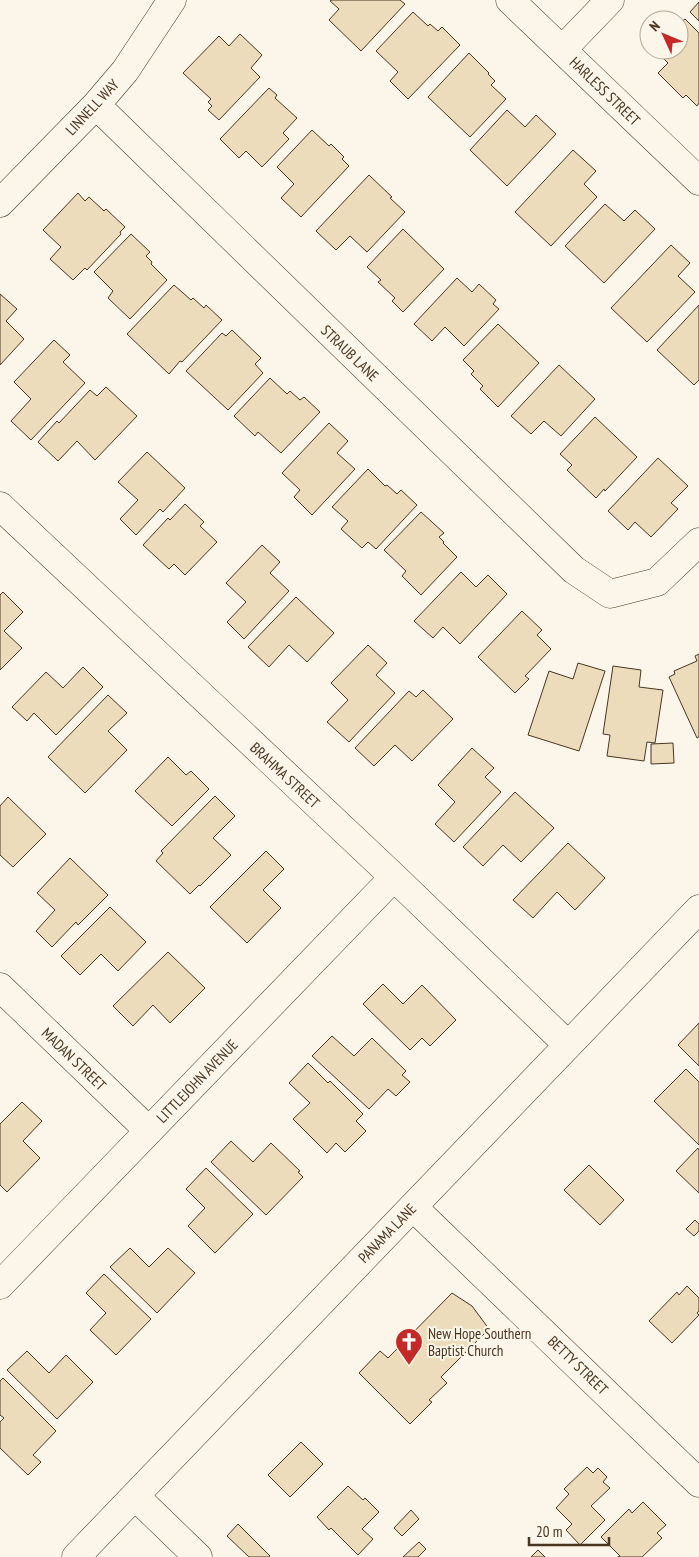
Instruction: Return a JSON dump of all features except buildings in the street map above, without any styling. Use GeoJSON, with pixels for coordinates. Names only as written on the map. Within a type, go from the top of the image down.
{"type":"FeatureCollection","features":[{"type":"Feature","properties":{"kind":"street","name":"LINNELL WAY"},"geometry":{"type":"LineString","coordinates":[[0,203],[96,105],[125,71],[172,0]]}},
{"type":"Feature","properties":{"kind":"street","name":"HARLESS STREET"},"geometry":{"type":"LineString","coordinates":[[510,0],[699,182]]}},
{"type":"Feature","properties":{"kind":"street"},"geometry":{"type":"LineString","coordinates":[[562,50],[610,0]]}},
{"type":"Feature","properties":{"kind":"street","name":"STRAUB LANE"},"geometry":{"type":"LineString","coordinates":[[96,105],[574,570],[610,594],[657,582],[699,542]]}},
{"type":"Feature","properties":{"kind":"street","name":"BRAHMA STREET"},"geometry":{"type":"LineString","coordinates":[[0,506],[394,877],[568,1045]]}},
{"type":"Feature","properties":{"kind":"street","name":"LITTLEJOHN AVENUE"},"geometry":{"type":"LineString","coordinates":[[0,1285],[394,877]]}},
{"type":"Feature","properties":{"kind":"street","name":"PANAMA LANE"},"geometry":{"type":"LineString","coordinates":[[76,1557],[568,1045],[697,917]]}},
{"type":"Feature","properties":{"kind":"street","name":"MADAN STREET"},"geometry":{"type":"LineString","coordinates":[[0,987],[149,1131]]}},
{"type":"Feature","properties":{"kind":"street","name":"BETTY STREET"},"geometry":{"type":"LineString","coordinates":[[413,1207],[699,1483]]}},
{"type":"Feature","properties":{"kind":"street"},"geometry":{"type":"LineString","coordinates":[[135,1496],[198,1557]]}},
{"type":"Feature","properties":{"kind":"place","name":"New Hope Southern Baptist Church"},"geometry":{"type":"Point","coordinates":[409,1366]}}]}
